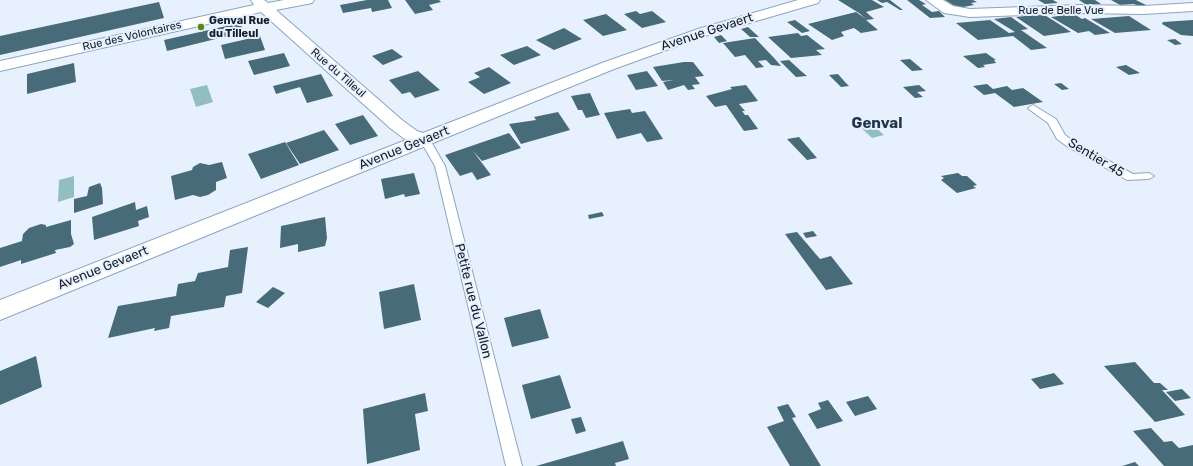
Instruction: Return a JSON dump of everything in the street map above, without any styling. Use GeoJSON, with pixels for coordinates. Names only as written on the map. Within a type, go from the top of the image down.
{"type":"FeatureCollection","features":[{"type":"Feature","properties":{"kind":"street","name":"Rue des Volontaires"},"geometry":{"type":"LineString","coordinates":[[0,66],[235,13],[260,4],[307,0]]}},
{"type":"Feature","properties":{"kind":"street","name":"Avenue Gevaert"},"geometry":{"type":"LineString","coordinates":[[0,310],[660,47],[766,13],[813,0]]}},
{"type":"Feature","properties":{"kind":"street","name":"Rue de Belle Vue"},"geometry":{"type":"LineString","coordinates":[[933,0],[949,10],[964,12],[1080,9],[1136,11],[1193,7]]}},
{"type":"Feature","properties":{"kind":"street","name":"Rue du Tilleul"},"geometry":{"type":"LineString","coordinates":[[260,4],[396,124],[410,134],[425,140]]}},
{"type":"Feature","properties":{"kind":"lane","name":"Sentier 45"},"geometry":{"type":"LineString","coordinates":[[1033,108],[1052,121],[1061,137],[1072,144],[1131,178],[1149,176]]}},
{"type":"Feature","properties":{"kind":"lane","name":"Petite rue du Vallon"},"geometry":{"type":"LineString","coordinates":[[425,140],[440,166],[514,466]]}},
{"type":"Feature","properties":{"kind":"shaded area"},"geometry":{"type":"Polygon","coordinates":[[[207,85],[213,102],[196,107],[190,89],[207,85]]]}},
{"type":"Feature","properties":{"kind":"shaded area"},"geometry":{"type":"Polygon","coordinates":[[[867,120],[884,135],[872,138],[855,122],[867,120]]]}},
{"type":"Feature","properties":{"kind":"shaded area"},"geometry":{"type":"Polygon","coordinates":[[[74,176],[74,197],[58,202],[59,180],[74,176]]]}},
{"type":"Feature","properties":{"kind":"building"},"geometry":{"type":"Polygon","coordinates":[[[367,0],[388,0],[392,8],[372,12],[371,8],[343,13],[340,5],[367,0]]]}},
{"type":"Feature","properties":{"kind":"building"},"geometry":{"type":"Polygon","coordinates":[[[405,0],[439,0],[441,2],[429,5],[433,10],[415,14],[405,0]]]}},
{"type":"Feature","properties":{"kind":"building"},"geometry":{"type":"Polygon","coordinates":[[[838,0],[872,0],[884,7],[866,12],[874,19],[866,20],[878,30],[861,33],[854,28],[841,32],[844,36],[832,40],[808,24],[856,12],[866,19],[859,13],[838,0]]]}},
{"type":"Feature","properties":{"kind":"building"},"geometry":{"type":"Polygon","coordinates":[[[877,0],[890,0],[903,10],[900,10],[887,2],[882,3],[877,0]]]}},
{"type":"Feature","properties":{"kind":"building"},"geometry":{"type":"Polygon","coordinates":[[[907,0],[919,0],[926,4],[922,5],[932,12],[939,11],[945,17],[930,18],[907,0]]]}},
{"type":"Feature","properties":{"kind":"building"},"geometry":{"type":"Polygon","coordinates":[[[945,0],[973,0],[977,2],[971,3],[974,5],[958,8],[945,0]]]}},
{"type":"Feature","properties":{"kind":"building"},"geometry":{"type":"Polygon","coordinates":[[[1038,0],[1053,0],[1058,3],[1045,4],[1038,0]]]}},
{"type":"Feature","properties":{"kind":"building"},"geometry":{"type":"Polygon","coordinates":[[[1079,0],[1095,0],[1101,4],[1085,4],[1079,0]]]}},
{"type":"Feature","properties":{"kind":"building"},"geometry":{"type":"Polygon","coordinates":[[[1111,0],[1136,0],[1150,7],[1140,7],[1134,4],[1120,5],[1111,0]]]}},
{"type":"Feature","properties":{"kind":"building"},"geometry":{"type":"Polygon","coordinates":[[[159,2],[164,18],[0,55],[0,36],[159,2]]]}},
{"type":"Feature","properties":{"kind":"building"},"geometry":{"type":"Polygon","coordinates":[[[636,11],[640,14],[652,11],[666,22],[642,28],[624,14],[636,11]]]}},
{"type":"Feature","properties":{"kind":"building"},"geometry":{"type":"Polygon","coordinates":[[[606,14],[627,30],[603,36],[583,20],[606,14]]]}},
{"type":"Feature","properties":{"kind":"building"},"geometry":{"type":"Polygon","coordinates":[[[1043,14],[1071,32],[1044,36],[1016,17],[1043,14]]]}},
{"type":"Feature","properties":{"kind":"building"},"geometry":{"type":"Polygon","coordinates":[[[1074,14],[1082,19],[1085,18],[1110,33],[1095,35],[1089,31],[1078,33],[1051,17],[1074,14]]]}},
{"type":"Feature","properties":{"kind":"building"},"geometry":{"type":"Polygon","coordinates":[[[1129,16],[1151,30],[1115,33],[1091,19],[1129,16]]]}},
{"type":"Feature","properties":{"kind":"building"},"geometry":{"type":"Polygon","coordinates":[[[1011,17],[1028,29],[1021,30],[1047,48],[1031,50],[1013,36],[978,40],[956,23],[990,20],[1009,33],[1015,32],[994,19],[1011,17]]]}},
{"type":"Feature","properties":{"kind":"building"},"geometry":{"type":"Polygon","coordinates":[[[795,20],[810,31],[802,33],[787,22],[795,20]]]}},
{"type":"Feature","properties":{"kind":"building"},"geometry":{"type":"Polygon","coordinates":[[[1193,20],[1193,36],[1181,35],[1162,24],[1163,22],[1193,20]]]}},
{"type":"Feature","properties":{"kind":"building"},"geometry":{"type":"Polygon","coordinates":[[[240,23],[244,32],[167,51],[164,40],[240,23]]]}},
{"type":"Feature","properties":{"kind":"building"},"geometry":{"type":"Polygon","coordinates":[[[748,27],[759,37],[750,37],[741,29],[748,27]]]}},
{"type":"Feature","properties":{"kind":"building"},"geometry":{"type":"Polygon","coordinates":[[[564,28],[582,39],[554,50],[536,40],[564,28]]]}},
{"type":"Feature","properties":{"kind":"building"},"geometry":{"type":"Polygon","coordinates":[[[798,33],[801,36],[807,35],[825,49],[816,50],[822,55],[791,58],[768,37],[798,33]]]}},
{"type":"Feature","properties":{"kind":"building"},"geometry":{"type":"Polygon","coordinates":[[[721,35],[727,41],[719,43],[714,37],[721,35]]]}},
{"type":"Feature","properties":{"kind":"building"},"geometry":{"type":"Polygon","coordinates":[[[260,36],[265,50],[225,59],[221,45],[260,36]]]}},
{"type":"Feature","properties":{"kind":"building"},"geometry":{"type":"Polygon","coordinates":[[[755,38],[781,66],[771,65],[766,60],[758,61],[764,67],[756,68],[745,55],[735,57],[723,43],[755,38]]]}},
{"type":"Feature","properties":{"kind":"building"},"geometry":{"type":"Polygon","coordinates":[[[1175,39],[1182,44],[1175,45],[1167,40],[1175,39]]]}},
{"type":"Feature","properties":{"kind":"building"},"geometry":{"type":"Polygon","coordinates":[[[527,46],[541,55],[514,65],[500,55],[527,46]]]}},
{"type":"Feature","properties":{"kind":"building"},"geometry":{"type":"Polygon","coordinates":[[[392,49],[403,57],[383,65],[372,56],[392,49]]]}},
{"type":"Feature","properties":{"kind":"building"},"geometry":{"type":"Polygon","coordinates":[[[284,53],[290,66],[254,75],[248,61],[284,53]]]}},
{"type":"Feature","properties":{"kind":"building"},"geometry":{"type":"Polygon","coordinates":[[[986,53],[996,60],[994,60],[996,63],[983,65],[985,67],[978,68],[963,56],[986,53]]]}},
{"type":"Feature","properties":{"kind":"building"},"geometry":{"type":"Polygon","coordinates":[[[910,59],[923,70],[912,71],[900,60],[910,59]]]}},
{"type":"Feature","properties":{"kind":"building"},"geometry":{"type":"Polygon","coordinates":[[[789,60],[807,76],[796,77],[780,61],[789,60]]]}},
{"type":"Feature","properties":{"kind":"building"},"geometry":{"type":"Polygon","coordinates":[[[693,62],[704,76],[695,77],[700,84],[692,85],[695,89],[688,90],[684,85],[668,90],[663,82],[673,80],[662,81],[653,67],[693,62]]]}},
{"type":"Feature","properties":{"kind":"building"},"geometry":{"type":"Polygon","coordinates":[[[74,63],[76,82],[27,94],[27,74],[74,63]]]}},
{"type":"Feature","properties":{"kind":"building"},"geometry":{"type":"Polygon","coordinates":[[[1126,65],[1140,73],[1129,75],[1116,67],[1126,65]]]}},
{"type":"Feature","properties":{"kind":"building"},"geometry":{"type":"Polygon","coordinates":[[[489,67],[511,83],[484,94],[468,82],[480,77],[474,73],[489,67]]]}},
{"type":"Feature","properties":{"kind":"building"},"geometry":{"type":"Polygon","coordinates":[[[418,71],[440,90],[415,98],[410,92],[402,94],[389,80],[418,71]]]}},
{"type":"Feature","properties":{"kind":"building"},"geometry":{"type":"Polygon","coordinates":[[[647,71],[658,86],[636,90],[627,75],[647,71]]]}},
{"type":"Feature","properties":{"kind":"building"},"geometry":{"type":"Polygon","coordinates":[[[321,74],[333,96],[307,103],[300,87],[276,94],[273,86],[321,74]]]}},
{"type":"Feature","properties":{"kind":"building"},"geometry":{"type":"Polygon","coordinates":[[[838,74],[849,86],[841,87],[829,75],[838,74]]]}},
{"type":"Feature","properties":{"kind":"building"},"geometry":{"type":"Polygon","coordinates":[[[1061,83],[1069,89],[1062,90],[1054,84],[1061,83]]]}},
{"type":"Feature","properties":{"kind":"building"},"geometry":{"type":"Polygon","coordinates":[[[987,84],[993,89],[1007,86],[1012,90],[1023,88],[1043,102],[1014,107],[995,93],[984,95],[973,86],[987,84]]]}},
{"type":"Feature","properties":{"kind":"building"},"geometry":{"type":"Polygon","coordinates":[[[746,85],[758,101],[739,104],[745,111],[742,111],[745,115],[748,115],[758,129],[744,131],[726,105],[715,107],[706,96],[732,89],[730,87],[746,85]]]}},
{"type":"Feature","properties":{"kind":"building"},"geometry":{"type":"Polygon","coordinates":[[[919,85],[926,91],[917,92],[923,97],[915,98],[903,87],[919,85]]]}},
{"type":"Feature","properties":{"kind":"building"},"geometry":{"type":"Polygon","coordinates":[[[590,93],[600,115],[586,118],[582,110],[578,110],[571,96],[590,93]]]}},
{"type":"Feature","properties":{"kind":"building"},"geometry":{"type":"Polygon","coordinates":[[[630,109],[632,113],[645,111],[663,139],[647,142],[641,133],[617,139],[604,113],[630,109]]]}},
{"type":"Feature","properties":{"kind":"building"},"geometry":{"type":"Polygon","coordinates":[[[558,112],[570,130],[521,144],[509,124],[536,120],[534,117],[558,112]]]}},
{"type":"Feature","properties":{"kind":"building"},"geometry":{"type":"Polygon","coordinates":[[[363,115],[378,136],[350,145],[335,124],[363,115]]]}},
{"type":"Feature","properties":{"kind":"building"},"geometry":{"type":"Polygon","coordinates":[[[324,130],[339,150],[300,164],[286,143],[324,130]]]}},
{"type":"Feature","properties":{"kind":"building"},"geometry":{"type":"Polygon","coordinates":[[[509,133],[521,148],[482,161],[473,151],[491,175],[477,180],[472,172],[460,176],[445,155],[509,133]]]}},
{"type":"Feature","properties":{"kind":"building"},"geometry":{"type":"Polygon","coordinates":[[[799,137],[817,158],[807,160],[787,139],[799,137]]]}},
{"type":"Feature","properties":{"kind":"building"},"geometry":{"type":"Polygon","coordinates":[[[285,142],[299,165],[261,179],[248,154],[285,142]]]}},
{"type":"Feature","properties":{"kind":"building"},"geometry":{"type":"Polygon","coordinates":[[[222,162],[227,178],[216,182],[216,190],[208,195],[200,197],[193,195],[175,200],[171,176],[192,170],[193,167],[200,163],[209,165],[222,162]]]}},
{"type":"Feature","properties":{"kind":"building"},"geometry":{"type":"Polygon","coordinates":[[[414,173],[420,194],[405,197],[404,194],[385,199],[381,179],[414,173]]]}},
{"type":"Feature","properties":{"kind":"building"},"geometry":{"type":"Polygon","coordinates":[[[958,173],[962,176],[967,176],[977,185],[973,186],[976,188],[957,193],[941,180],[944,178],[941,176],[958,173]]]}},
{"type":"Feature","properties":{"kind":"building"},"geometry":{"type":"Polygon","coordinates":[[[100,183],[102,188],[103,204],[74,213],[74,199],[87,196],[89,187],[100,183]]]}},
{"type":"Feature","properties":{"kind":"building"},"geometry":{"type":"Polygon","coordinates":[[[135,202],[136,210],[147,206],[149,217],[138,221],[139,226],[94,240],[92,217],[135,202]]]}},
{"type":"Feature","properties":{"kind":"building"},"geometry":{"type":"Polygon","coordinates":[[[602,212],[604,216],[589,219],[588,215],[602,212]]]}},
{"type":"Feature","properties":{"kind":"building"},"geometry":{"type":"Polygon","coordinates":[[[325,217],[327,238],[325,246],[298,252],[298,244],[280,248],[281,226],[325,217]]]}},
{"type":"Feature","properties":{"kind":"building"},"geometry":{"type":"Polygon","coordinates":[[[71,220],[71,234],[74,244],[70,247],[55,250],[56,253],[21,264],[21,260],[0,267],[0,248],[22,241],[23,234],[29,228],[41,224],[46,225],[46,227],[71,220]]]}},
{"type":"Feature","properties":{"kind":"building"},"geometry":{"type":"Polygon","coordinates":[[[813,231],[817,236],[806,238],[803,233],[813,231]]]}},
{"type":"Feature","properties":{"kind":"building"},"geometry":{"type":"Polygon","coordinates":[[[797,232],[820,259],[831,256],[853,284],[826,290],[785,234],[797,232]]]}},
{"type":"Feature","properties":{"kind":"building"},"geometry":{"type":"Polygon","coordinates":[[[248,247],[242,293],[226,296],[224,307],[171,316],[169,328],[154,331],[155,328],[108,338],[118,306],[176,296],[178,284],[195,281],[198,273],[228,267],[230,250],[248,247]]]}},
{"type":"Feature","properties":{"kind":"building"},"geometry":{"type":"Polygon","coordinates":[[[414,284],[421,320],[384,329],[379,292],[414,284]]]}},
{"type":"Feature","properties":{"kind":"building"},"geometry":{"type":"Polygon","coordinates":[[[273,287],[285,293],[268,308],[256,302],[273,287]]]}},
{"type":"Feature","properties":{"kind":"building"},"geometry":{"type":"Polygon","coordinates":[[[540,309],[549,338],[512,347],[504,318],[540,309]]]}},
{"type":"Feature","properties":{"kind":"building"},"geometry":{"type":"Polygon","coordinates":[[[36,356],[42,387],[0,405],[0,371],[36,356]]]}},
{"type":"Feature","properties":{"kind":"building"},"geometry":{"type":"Polygon","coordinates":[[[1135,362],[1154,383],[1160,383],[1168,390],[1162,390],[1185,415],[1155,422],[1104,366],[1135,362]]]}},
{"type":"Feature","properties":{"kind":"building"},"geometry":{"type":"Polygon","coordinates":[[[1054,373],[1064,384],[1040,389],[1031,379],[1054,373]]]}},
{"type":"Feature","properties":{"kind":"building"},"geometry":{"type":"Polygon","coordinates":[[[560,375],[571,408],[531,419],[522,385],[560,375]]]}},
{"type":"Feature","properties":{"kind":"building"},"geometry":{"type":"Polygon","coordinates":[[[1182,389],[1191,398],[1175,401],[1166,392],[1182,389]]]}},
{"type":"Feature","properties":{"kind":"building"},"geometry":{"type":"Polygon","coordinates":[[[425,393],[428,411],[415,414],[420,450],[367,464],[363,409],[425,393]]]}},
{"type":"Feature","properties":{"kind":"building"},"geometry":{"type":"Polygon","coordinates":[[[868,396],[877,409],[855,416],[846,402],[868,396]]]}},
{"type":"Feature","properties":{"kind":"building"},"geometry":{"type":"Polygon","coordinates":[[[828,400],[843,421],[817,429],[808,414],[821,409],[818,403],[828,400]]]}},
{"type":"Feature","properties":{"kind":"building"},"geometry":{"type":"Polygon","coordinates":[[[788,404],[796,417],[792,418],[821,466],[790,466],[767,427],[784,421],[777,407],[788,404]]]}},
{"type":"Feature","properties":{"kind":"building"},"geometry":{"type":"Polygon","coordinates":[[[581,417],[586,431],[576,434],[571,419],[581,417]]]}},
{"type":"Feature","properties":{"kind":"building"},"geometry":{"type":"Polygon","coordinates":[[[1151,428],[1164,442],[1172,441],[1179,448],[1193,445],[1193,466],[1164,466],[1133,431],[1151,428]]]}},
{"type":"Feature","properties":{"kind":"building"},"geometry":{"type":"Polygon","coordinates":[[[623,441],[629,459],[615,463],[616,466],[536,466],[623,441]]]}},
{"type":"Feature","properties":{"kind":"building"},"geometry":{"type":"Polygon","coordinates":[[[1135,462],[1139,466],[1122,466],[1135,462]]]}},
{"type":"Feature","properties":{"kind":"place","name":"Genval Rue du Tilleul"},"geometry":{"type":"Point","coordinates":[201,27]}},
{"type":"Feature","properties":{"kind":"district","name":"Genval"},"geometry":{"type":"Point","coordinates":[877,124]}}]}
